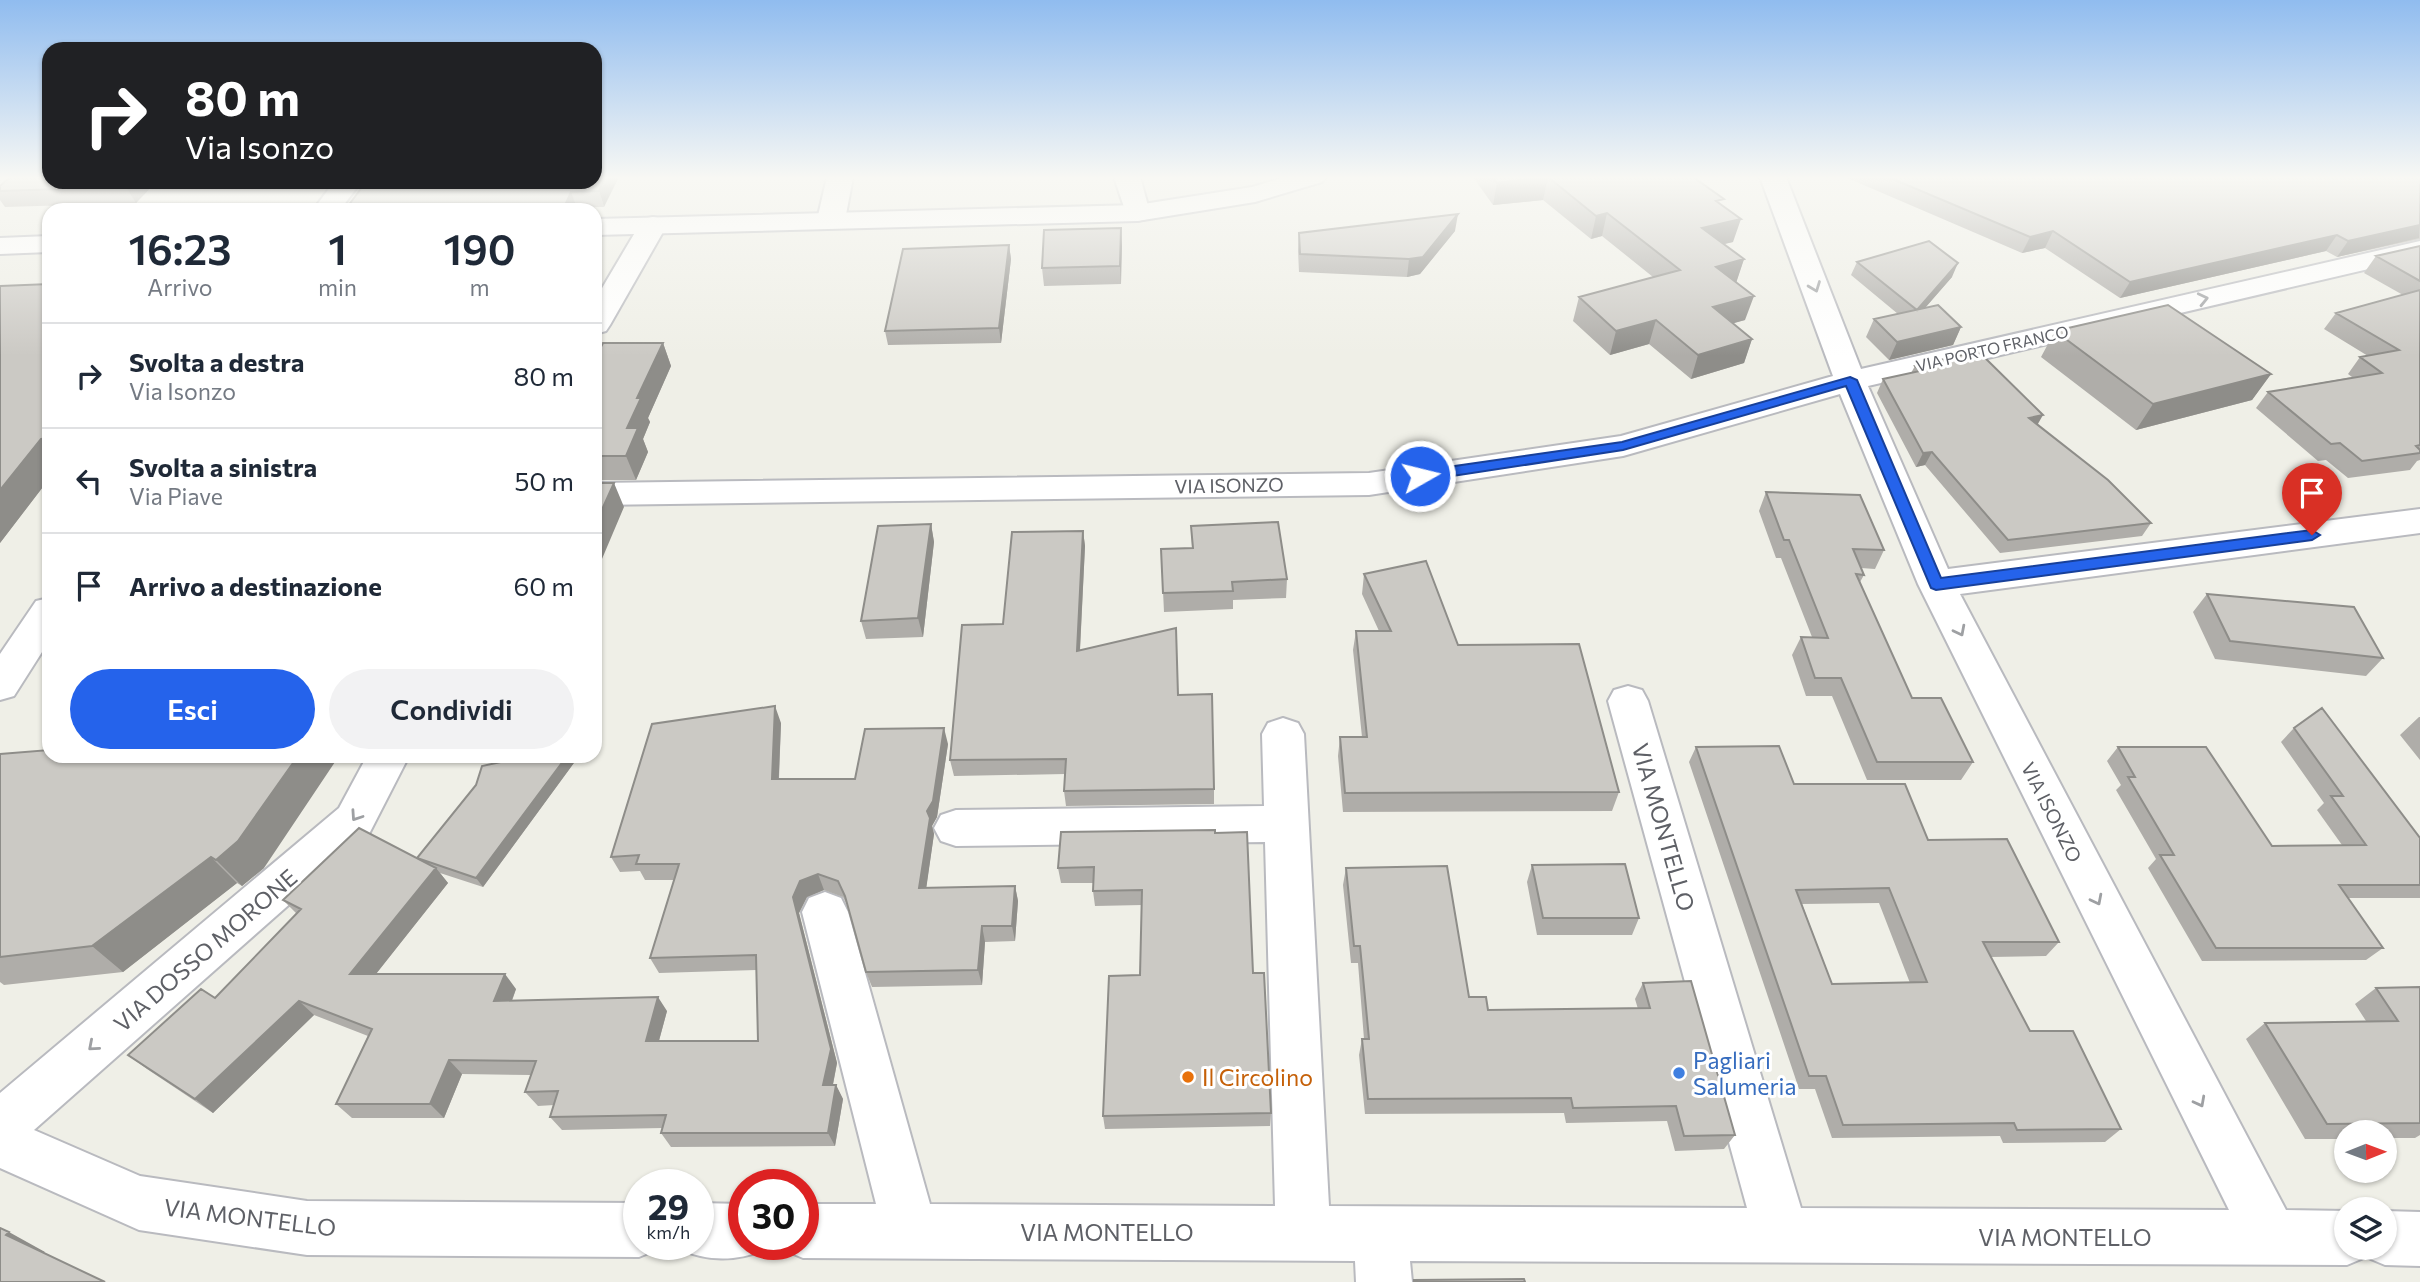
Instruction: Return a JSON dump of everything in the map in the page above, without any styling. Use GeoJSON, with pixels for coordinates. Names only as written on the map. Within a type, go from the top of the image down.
{"type":"FeatureCollection","features":[{"type":"Feature","properties":{"kind":"street"},"geometry":{"type":"LineString","coordinates":[[602,313],[646,237]]}},
{"type":"Feature","properties":{"kind":"street","name":"VIA ISONZO"},"geometry":{"type":"LineString","coordinates":[[1796,237],[1850,380],[1936,584],[2271,1237]]}},
{"type":"Feature","properties":{"kind":"street"},"geometry":{"type":"LineString","coordinates":[[0,246],[42,244]]}},
{"type":"Feature","properties":{"kind":"street","name":"VIA PORTO FRANCO"},"geometry":{"type":"LineString","coordinates":[[1850,380],[2420,249]]}},
{"type":"Feature","properties":{"kind":"street","name":"VIA ISONZO"},"geometry":{"type":"LineString","coordinates":[[602,494],[1369,484],[1623,446],[1850,380]]}},
{"type":"Feature","properties":{"kind":"street"},"geometry":{"type":"LineString","coordinates":[[1936,584],[2420,521]]}},
{"type":"Feature","properties":{"kind":"street"},"geometry":{"type":"LineString","coordinates":[[0,685],[42,622]]}},
{"type":"Feature","properties":{"kind":"street","name":"VIA MONTELLO"},"geometry":{"type":"LineString","coordinates":[[1628,701],[1782,1236]]}},
{"type":"Feature","properties":{"kind":"street"},"geometry":{"type":"LineString","coordinates":[[1283,734],[1303,1233]]}},
{"type":"Feature","properties":{"kind":"street","name":"VIA DOSSO MORONE"},"geometry":{"type":"LineString","coordinates":[[0,1126],[354,821],[384,763]]}},
{"type":"Feature","properties":{"kind":"street"},"geometry":{"type":"LineString","coordinates":[[956,828],[1286,824]]}},
{"type":"Feature","properties":{"kind":"street"},"geometry":{"type":"LineString","coordinates":[[825,912],[911,1232]]}},
{"type":"Feature","properties":{"kind":"street","name":"VIA MONTELLO"},"geometry":{"type":"LineString","coordinates":[[0,1142],[139,1203],[307,1228],[623,1230]]}},
{"type":"Feature","properties":{"kind":"street","name":"VIA MONTELLO"},"geometry":{"type":"LineString","coordinates":[[819,1231],[1303,1233],[1382,1258],[1782,1236],[2334,1238]]}},
{"type":"Feature","properties":{"kind":"street"},"geometry":{"type":"LineString","coordinates":[[2397,1238],[2420,1239]]}},
{"type":"Feature","properties":{"kind":"building"},"geometry":{"type":"Polygon","coordinates":[[[1044,237],[1121,237],[1120,266],[1042,268],[1044,237]]]}},
{"type":"Feature","properties":{"kind":"building"},"geometry":{"type":"Polygon","coordinates":[[[1299,237],[1439,237],[1423,257],[1409,259],[1300,254],[1299,237]]]}},
{"type":"Feature","properties":{"kind":"building"},"geometry":{"type":"Polygon","coordinates":[[[1638,237],[1714,237],[1744,259],[1716,267],[1754,296],[1713,307],[1752,339],[1698,355],[1656,320],[1616,331],[1579,297],[1680,270],[1638,237]]]}},
{"type":"Feature","properties":{"kind":"building"},"geometry":{"type":"Polygon","coordinates":[[[2062,237],[2329,237],[2130,282],[2062,237]]]}},
{"type":"Feature","properties":{"kind":"building"},"geometry":{"type":"Polygon","coordinates":[[[2340,237],[2367,237],[2348,241],[2340,237]]]}},
{"type":"Feature","properties":{"kind":"building"},"geometry":{"type":"Polygon","coordinates":[[[1929,241],[1958,263],[1917,310],[1857,262],[1929,241]]]}},
{"type":"Feature","properties":{"kind":"building"},"geometry":{"type":"Polygon","coordinates":[[[1009,245],[999,328],[885,331],[903,249],[1009,245]]]}},
{"type":"Feature","properties":{"kind":"building"},"geometry":{"type":"Polygon","coordinates":[[[2420,246],[2420,281],[2376,256],[2420,246]]]}},
{"type":"Feature","properties":{"kind":"building"},"geometry":{"type":"Polygon","coordinates":[[[42,284],[42,439],[0,490],[0,286],[42,284]]]}},
{"type":"Feature","properties":{"kind":"building"},"geometry":{"type":"Polygon","coordinates":[[[2420,290],[2420,445],[2416,446],[2420,453],[2362,461],[2340,443],[2331,444],[2268,392],[2382,373],[2360,357],[2399,350],[2336,313],[2420,290]]]}},
{"type":"Feature","properties":{"kind":"building"},"geometry":{"type":"Polygon","coordinates":[[[1938,305],[1961,327],[1897,342],[1874,319],[1938,305]]]}},
{"type":"Feature","properties":{"kind":"building"},"geometry":{"type":"Polygon","coordinates":[[[2168,305],[2271,374],[2153,404],[2055,331],[2168,305]]]}},
{"type":"Feature","properties":{"kind":"building"},"geometry":{"type":"Polygon","coordinates":[[[663,343],[637,398],[641,398],[627,428],[638,428],[626,456],[602,456],[602,345],[663,343]]]}},
{"type":"Feature","properties":{"kind":"building"},"geometry":{"type":"Polygon","coordinates":[[[1978,351],[2043,415],[2029,418],[2108,480],[2151,523],[2008,540],[1932,452],[1923,453],[1883,379],[1920,371],[1915,366],[1978,351]]]}},
{"type":"Feature","properties":{"kind":"building"},"geometry":{"type":"Polygon","coordinates":[[[602,483],[614,483],[602,510],[602,483]]]}},
{"type":"Feature","properties":{"kind":"building"},"geometry":{"type":"Polygon","coordinates":[[[1766,492],[1860,495],[1884,550],[1853,549],[1864,575],[1856,574],[1912,698],[1941,698],[1973,762],[1877,762],[1841,678],[1815,678],[1801,637],[1828,638],[1789,540],[1784,540],[1766,492]]]}},
{"type":"Feature","properties":{"kind":"building"},"geometry":{"type":"Polygon","coordinates":[[[1278,522],[1287,579],[1232,582],[1233,591],[1163,593],[1161,549],[1193,548],[1191,526],[1278,522]]]}},
{"type":"Feature","properties":{"kind":"building"},"geometry":{"type":"Polygon","coordinates":[[[931,524],[918,618],[861,621],[878,526],[931,524]]]}},
{"type":"Feature","properties":{"kind":"building"},"geometry":{"type":"Polygon","coordinates":[[[1083,531],[1077,651],[1176,628],[1178,695],[1212,694],[1214,789],[1064,791],[1066,759],[950,760],[962,625],[1003,624],[1012,532],[1083,531]]]}},
{"type":"Feature","properties":{"kind":"building"},"geometry":{"type":"Polygon","coordinates":[[[1426,561],[1458,645],[1579,644],[1619,792],[1345,793],[1340,737],[1367,737],[1356,631],[1391,631],[1364,574],[1426,561]]]}},
{"type":"Feature","properties":{"kind":"building"},"geometry":{"type":"Polygon","coordinates":[[[2207,594],[2354,607],[2383,658],[2230,641],[2207,594]]]}},
{"type":"Feature","properties":{"kind":"building"},"geometry":{"type":"Polygon","coordinates":[[[775,706],[772,779],[855,779],[865,729],[944,728],[933,801],[927,811],[930,818],[919,888],[1015,886],[1012,926],[982,926],[978,970],[866,972],[845,896],[838,881],[818,874],[800,881],[793,897],[831,1049],[823,1085],[836,1085],[828,1133],[661,1133],[666,1115],[550,1117],[558,1091],[525,1092],[536,1061],[449,1060],[430,1104],[336,1104],[372,1029],[299,1001],[195,1099],[128,1055],[201,989],[215,998],[301,909],[283,900],[359,828],[436,868],[350,974],[505,974],[494,1001],[658,997],[646,1041],[758,1041],[756,955],[650,958],[679,864],[636,864],[639,855],[611,857],[652,724],[775,706]]]}},
{"type":"Feature","properties":{"kind":"building"},"geometry":{"type":"Polygon","coordinates":[[[2322,708],[2420,838],[2420,885],[2339,885],[2383,948],[2216,948],[2160,855],[2174,855],[2128,777],[2135,777],[2118,747],[2206,747],[2272,846],[2366,845],[2331,796],[2343,796],[2294,728],[2322,708]]]}},
{"type":"Feature","properties":{"kind":"building"},"geometry":{"type":"Polygon","coordinates":[[[1779,746],[1794,784],[1905,784],[1928,840],[2007,839],[2059,942],[1983,942],[2030,1031],[2073,1031],[2121,1129],[2017,1130],[2014,1123],[1843,1125],[1826,1076],[1809,1076],[1696,747],[1779,746]],[[1889,888],[1796,890],[1832,984],[1927,982],[1889,888]]]}},
{"type":"Feature","properties":{"kind":"building"},"geometry":{"type":"Polygon","coordinates":[[[42,751],[42,763],[293,763],[238,841],[216,860],[211,857],[92,946],[0,957],[0,754],[42,751]]]}},
{"type":"Feature","properties":{"kind":"building"},"geometry":{"type":"Polygon","coordinates":[[[496,763],[562,763],[476,878],[417,858],[476,785],[482,766],[496,763]]]}},
{"type":"Feature","properties":{"kind":"building"},"geometry":{"type":"Polygon","coordinates":[[[1215,830],[1215,833],[1247,832],[1253,973],[1264,973],[1271,1113],[1103,1116],[1109,976],[1140,975],[1142,890],[1093,891],[1094,867],[1058,868],[1061,832],[1215,830]]]}},
{"type":"Feature","properties":{"kind":"building"},"geometry":{"type":"Polygon","coordinates":[[[1625,864],[1639,918],[1543,918],[1532,865],[1625,864]]]}},
{"type":"Feature","properties":{"kind":"building"},"geometry":{"type":"Polygon","coordinates":[[[1447,866],[1469,997],[1486,997],[1488,1010],[1650,1008],[1643,983],[1691,981],[1735,1135],[1684,1136],[1676,1106],[1573,1108],[1571,1098],[1368,1099],[1362,1039],[1369,1039],[1360,946],[1354,946],[1346,868],[1447,866]]]}},
{"type":"Feature","properties":{"kind":"building"},"geometry":{"type":"Polygon","coordinates":[[[2420,987],[2420,1123],[2398,1123],[2398,1120],[2334,1120],[2334,1124],[2327,1124],[2265,1023],[2398,1021],[2376,988],[2420,987]]]}},
{"type":"Feature","properties":{"kind":"building"},"geometry":{"type":"Polygon","coordinates":[[[0,1228],[9,1232],[6,1235],[105,1282],[0,1282],[0,1228]]]}},
{"type":"Feature","properties":{"kind":"building"},"geometry":{"type":"Polygon","coordinates":[[[1524,1279],[1525,1282],[1414,1282],[1414,1280],[1524,1279]]]}},
{"type":"Feature","properties":{"kind":"place","name":"Pagliari Salumeria"},"geometry":{"type":"Point","coordinates":[1679,1073]}},
{"type":"Feature","properties":{"kind":"place","name":"Il Circolino"},"geometry":{"type":"Point","coordinates":[1188,1077]}},
{"type":"Feature","properties":{"kind":"route"},"geometry":{"type":"LineString","coordinates":[[1420,476],[1623,446],[1850,380],[1936,584],[2312,535]]}}]}
